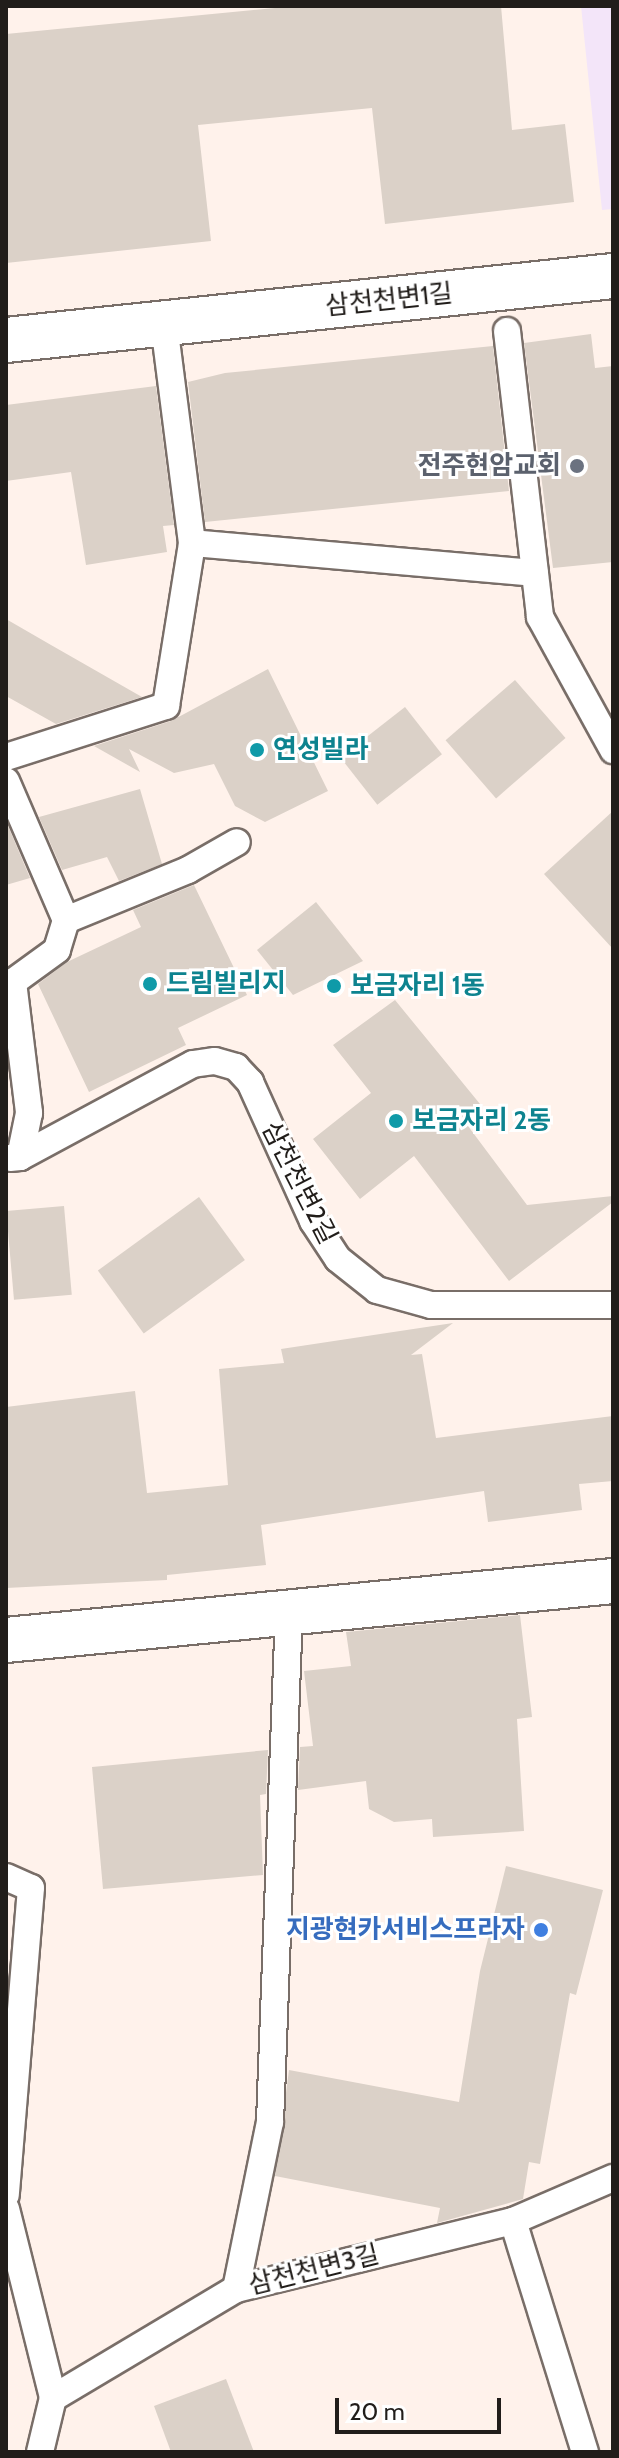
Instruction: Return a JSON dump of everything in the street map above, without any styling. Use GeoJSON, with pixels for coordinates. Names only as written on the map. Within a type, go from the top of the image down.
{"type":"FeatureCollection","features":[{"type":"Feature","properties":{"kind":"street","name":"삼천천변1길"},"geometry":{"type":"LineString","coordinates":[[6,340],[613,276]]}},
{"type":"Feature","properties":{"kind":"street"},"geometry":{"type":"LineString","coordinates":[[6,1640],[613,1581]]}},
{"type":"Feature","properties":{"kind":"lane"},"geometry":{"type":"LineString","coordinates":[[6,757],[166,706],[192,543],[164,324]]}},
{"type":"Feature","properties":{"kind":"lane"},"geometry":{"type":"LineString","coordinates":[[507,331],[540,617],[613,750]]}},
{"type":"Feature","properties":{"kind":"lane"},"geometry":{"type":"LineString","coordinates":[[192,543],[535,573]]}},
{"type":"Feature","properties":{"kind":"lane"},"geometry":{"type":"LineString","coordinates":[[6,781],[66,920],[188,870],[237,842]]}},
{"type":"Feature","properties":{"kind":"lane","name":"삼천천변2길"},"geometry":{"type":"LineString","coordinates":[[13,1158],[29,1113],[13,982],[57,950],[66,920]]}},
{"type":"Feature","properties":{"kind":"lane","name":"삼천천변2길"},"geometry":{"type":"LineString","coordinates":[[13,1158],[193,1064],[215,1061],[236,1067],[250,1082],[313,1221],[338,1259],[377,1290],[431,1305],[613,1305]]}},
{"type":"Feature","properties":{"kind":"lane"},"geometry":{"type":"LineString","coordinates":[[236,2289],[270,2122],[289,1612]]}},
{"type":"Feature","properties":{"kind":"lane"},"geometry":{"type":"LineString","coordinates":[[6,1877],[31,1888],[6,2195]]}},
{"type":"Feature","properties":{"kind":"lane","name":"삼천천변3길"},"geometry":{"type":"LineString","coordinates":[[53,2398],[236,2289],[513,2221],[613,2178]]}},
{"type":"Feature","properties":{"kind":"lane"},"geometry":{"type":"LineString","coordinates":[[6,2209],[53,2398],[40,2452]]}},
{"type":"Feature","properties":{"kind":"lane"},"geometry":{"type":"LineString","coordinates":[[513,2221],[585,2452]]}},
{"type":"Feature","properties":{"kind":"shaded area"},"geometry":{"type":"Polygon","coordinates":[[[581,6],[613,6],[613,209],[602,210],[581,6]]]}},
{"type":"Feature","properties":{"kind":"building"},"geometry":{"type":"Polygon","coordinates":[[[296,6],[501,6],[512,130],[565,124],[574,202],[385,224],[372,108],[198,125],[211,241],[6,263],[6,34],[296,6]]]}},
{"type":"Feature","properties":{"kind":"building","name":"전주현암교회"},"geometry":{"type":"Polygon","coordinates":[[[591,334],[595,368],[613,366],[613,562],[553,568],[524,343],[591,334]]]}},
{"type":"Feature","properties":{"kind":"building"},"geometry":{"type":"Polygon","coordinates":[[[493,346],[509,491],[205,522],[188,382],[225,373],[493,346]]]}},
{"type":"Feature","properties":{"kind":"building"},"geometry":{"type":"Polygon","coordinates":[[[156,386],[174,525],[163,526],[167,552],[86,565],[71,472],[6,481],[6,405],[156,386]]]}},
{"type":"Feature","properties":{"kind":"building"},"geometry":{"type":"Polygon","coordinates":[[[6,619],[142,697],[56,724],[6,696],[6,619]]]}},
{"type":"Feature","properties":{"kind":"building","name":"연성빌라"},"geometry":{"type":"Polygon","coordinates":[[[268,669],[328,791],[265,822],[235,806],[214,764],[174,773],[129,749],[140,772],[94,746],[171,721],[268,669]]]}},
{"type":"Feature","properties":{"kind":"building"},"geometry":{"type":"Polygon","coordinates":[[[515,680],[566,738],[496,798],[446,740],[515,680]]]}},
{"type":"Feature","properties":{"kind":"building"},"geometry":{"type":"Polygon","coordinates":[[[405,707],[442,754],[377,805],[340,757],[405,707]]]}},
{"type":"Feature","properties":{"kind":"building"},"geometry":{"type":"Polygon","coordinates":[[[140,789],[162,864],[119,881],[107,857],[62,870],[39,817],[140,789]]]}},
{"type":"Feature","properties":{"kind":"building"},"geometry":{"type":"Polygon","coordinates":[[[613,811],[613,949],[544,874],[613,811]]]}},
{"type":"Feature","properties":{"kind":"building"},"geometry":{"type":"Polygon","coordinates":[[[6,821],[30,878],[6,885],[6,821]]]}},
{"type":"Feature","properties":{"kind":"building","name":"드림빌리지"},"geometry":{"type":"Polygon","coordinates":[[[194,885],[247,995],[178,1028],[186,1045],[89,1092],[38,984],[67,962],[141,927],[133,910],[194,885]]]}},
{"type":"Feature","properties":{"kind":"building"},"geometry":{"type":"Polygon","coordinates":[[[316,902],[363,961],[293,995],[257,950],[316,902]]]}},
{"type":"Feature","properties":{"kind":"building"},"geometry":{"type":"Polygon","coordinates":[[[395,1000],[480,1104],[462,1118],[527,1205],[613,1196],[613,1202],[509,1281],[414,1156],[360,1199],[313,1139],[371,1093],[333,1045],[395,1000]]]}},
{"type":"Feature","properties":{"kind":"building"},"geometry":{"type":"Polygon","coordinates":[[[199,1197],[245,1260],[144,1334],[98,1270],[199,1197]]]}},
{"type":"Feature","properties":{"kind":"building"},"geometry":{"type":"Polygon","coordinates":[[[64,1206],[72,1295],[14,1300],[6,1211],[64,1206]]]}},
{"type":"Feature","properties":{"kind":"building"},"geometry":{"type":"Polygon","coordinates":[[[453,1323],[411,1355],[422,1354],[436,1438],[613,1416],[613,1481],[579,1484],[582,1510],[488,1522],[484,1491],[261,1525],[266,1565],[167,1575],[167,1580],[6,1588],[6,1407],[135,1391],[147,1493],[228,1485],[219,1369],[284,1363],[281,1349],[453,1323]]]}},
{"type":"Feature","properties":{"kind":"building"},"geometry":{"type":"Polygon","coordinates":[[[520,1615],[532,1717],[517,1719],[524,1831],[433,1837],[432,1819],[394,1822],[369,1809],[366,1781],[298,1790],[300,1747],[313,1746],[304,1671],[351,1666],[346,1632],[520,1615]]]}},
{"type":"Feature","properties":{"kind":"building"},"geometry":{"type":"Polygon","coordinates":[[[268,1750],[266,1794],[260,1795],[263,1875],[103,1889],[92,1767],[268,1750]]]}},
{"type":"Feature","properties":{"kind":"building"},"geometry":{"type":"Polygon","coordinates":[[[506,1866],[603,1890],[576,1995],[570,1993],[540,2164],[529,2162],[523,2199],[437,2223],[440,2208],[275,2176],[289,2070],[459,2102],[480,1971],[506,1866]]]}},
{"type":"Feature","properties":{"kind":"building"},"geometry":{"type":"Polygon","coordinates":[[[226,2379],[254,2452],[171,2452],[154,2406],[226,2379]]]}},
{"type":"Feature","properties":{"kind":"place","name":"전주현암교회"},"geometry":{"type":"Point","coordinates":[577,466]}},
{"type":"Feature","properties":{"kind":"place","name":"연성빌라"},"geometry":{"type":"Point","coordinates":[257,750]}},
{"type":"Feature","properties":{"kind":"place","name":"드림빌리지"},"geometry":{"type":"Point","coordinates":[150,984]}},
{"type":"Feature","properties":{"kind":"place","name":"보금자리 1동"},"geometry":{"type":"Point","coordinates":[334,986]}},
{"type":"Feature","properties":{"kind":"place","name":"보금자리 2동"},"geometry":{"type":"Point","coordinates":[396,1121]}},
{"type":"Feature","properties":{"kind":"place","name":"지광현카서비스프라자"},"geometry":{"type":"Point","coordinates":[541,1930]}}]}
